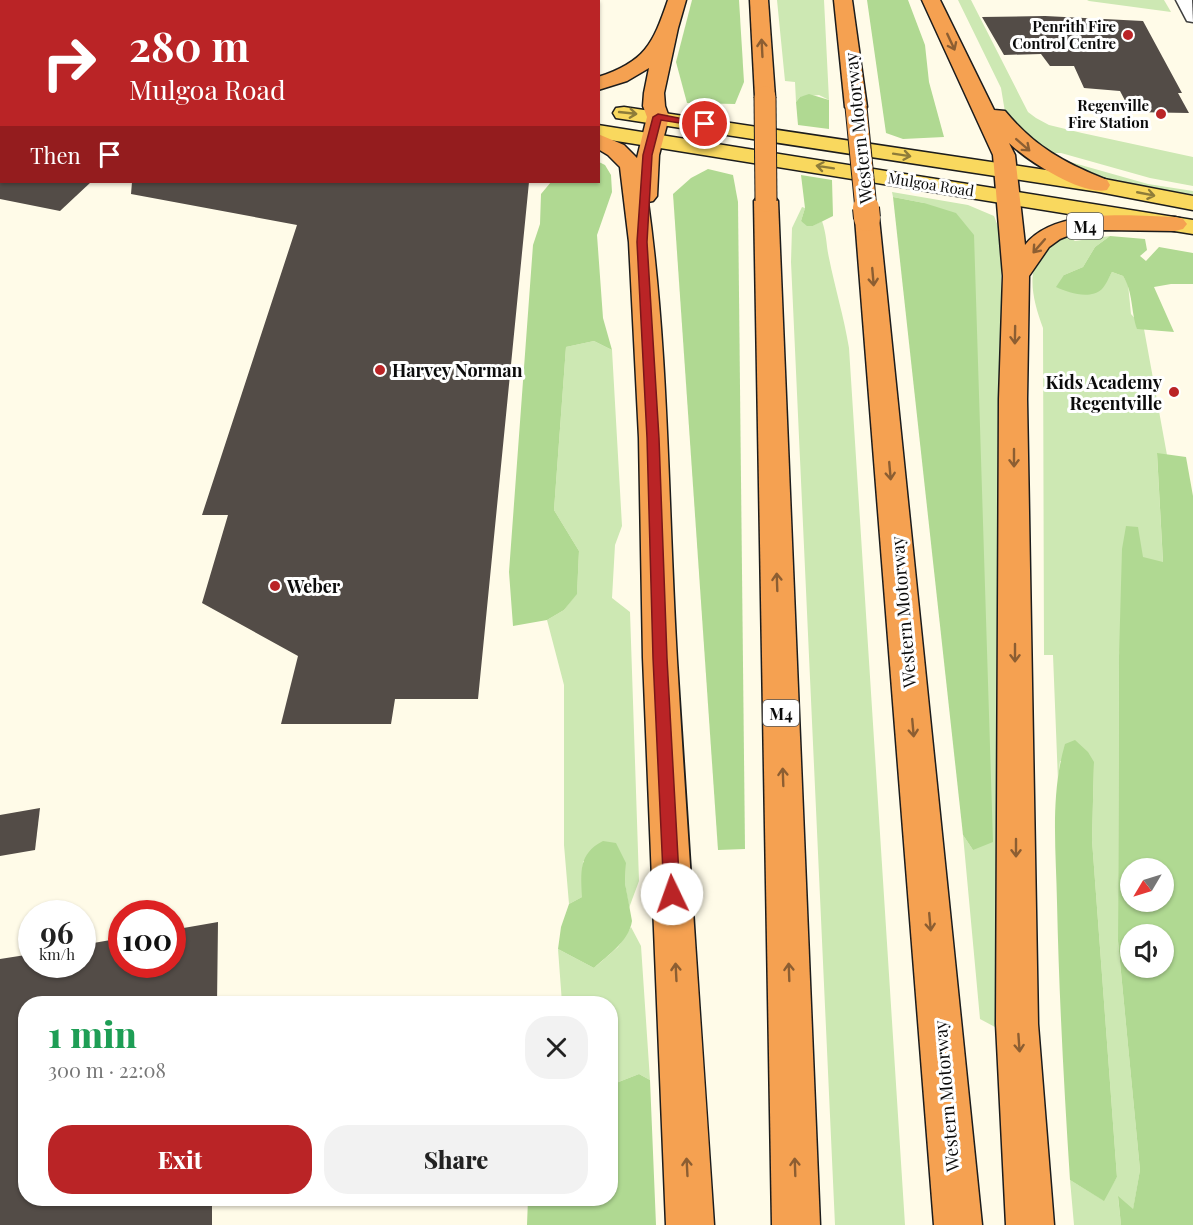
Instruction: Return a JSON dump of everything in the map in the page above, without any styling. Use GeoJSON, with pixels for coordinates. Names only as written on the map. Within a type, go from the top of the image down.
{"type":"FeatureCollection","features":[{"type":"Feature","properties":{"kind":"highway"},"geometry":{"type":"LineString","coordinates":[[642,242],[648,155],[658,117],[654,106],[654,93],[668,28],[677,0]]}},
{"type":"Feature","properties":{"kind":"highway","name":"M4"},"geometry":{"type":"LineString","coordinates":[[759,0],[765,97],[766,201],[796,1225]]}},
{"type":"Feature","properties":{"kind":"highway","name":"Western Motorway"},"geometry":{"type":"LineString","coordinates":[[843,0],[867,218],[958,1225]]}},
{"type":"Feature","properties":{"kind":"highway"},"geometry":{"type":"LineString","coordinates":[[931,0],[1004,155],[1016,276],[1013,399],[1017,1024],[1030,1225]]}},
{"type":"Feature","properties":{"kind":"highway"},"geometry":{"type":"LineString","coordinates":[[600,83],[636,69],[655,54],[668,28]]}},
{"type":"Feature","properties":{"kind":"highway"},"geometry":{"type":"LineString","coordinates":[[971,84],[1024,147],[1050,164],[1099,185]]}},
{"type":"Feature","properties":{"kind":"highway"},"geometry":{"type":"LineString","coordinates":[[600,141],[616,150],[631,165],[642,242],[653,438],[660,658],[690,1225]]}},
{"type":"Feature","properties":{"kind":"highway","name":"M4"},"geometry":{"type":"LineString","coordinates":[[1016,276],[1040,241],[1067,228],[1091,225],[1184,225]]}},
{"type":"Feature","properties":{"kind":"main road","name":"Mulgoa Road"},"geometry":{"type":"LineString","coordinates":[[603,121],[658,117],[1099,185],[1193,203]]}},
{"type":"Feature","properties":{"kind":"main road","name":"Mulgoa Road"},"geometry":{"type":"LineString","coordinates":[[603,121],[651,140],[1184,225]]}},
{"type":"Feature","properties":{"kind":"street"},"geometry":{"type":"LineString","coordinates":[[1184,0],[1193,17]]}},
{"type":"Feature","properties":{"kind":"green space"},"geometry":{"type":"Polygon","coordinates":[[[692,0],[739,0],[744,82],[735,104],[687,103],[676,62],[692,0]]]}},
{"type":"Feature","properties":{"kind":"green space"},"geometry":{"type":"Polygon","coordinates":[[[777,0],[824,0],[829,100],[819,95],[800,97],[796,102],[795,82],[785,81],[777,0]]]}},
{"type":"Feature","properties":{"kind":"green space"},"geometry":{"type":"Polygon","coordinates":[[[867,0],[908,0],[925,45],[929,82],[944,137],[903,139],[886,133],[867,0]]]}},
{"type":"Feature","properties":{"kind":"green space"},"geometry":{"type":"Polygon","coordinates":[[[958,0],[971,0],[1028,112],[1049,125],[1193,157],[1193,186],[1150,178],[1061,153],[1039,153],[1005,112],[1001,88],[958,0]]]}},
{"type":"Feature","properties":{"kind":"green space"},"geometry":{"type":"Polygon","coordinates":[[[1087,0],[1164,0],[1171,12],[1089,1],[1087,0]]]}},
{"type":"Feature","properties":{"kind":"green space"},"geometry":{"type":"Polygon","coordinates":[[[809,94],[829,100],[829,129],[798,125],[796,102],[800,97],[809,94]]]}},
{"type":"Feature","properties":{"kind":"green space"},"geometry":{"type":"Polygon","coordinates":[[[1056,158],[1148,184],[1193,191],[1193,198],[1104,180],[1056,158]]]}},
{"type":"Feature","properties":{"kind":"green space"},"geometry":{"type":"Polygon","coordinates":[[[600,162],[605,165],[611,175],[612,192],[597,235],[603,318],[612,350],[594,341],[566,347],[554,510],[579,551],[577,594],[564,610],[547,620],[513,626],[509,572],[533,245],[540,224],[541,194],[550,183],[600,183],[600,162]]]}},
{"type":"Feature","properties":{"kind":"green space"},"geometry":{"type":"Polygon","coordinates":[[[708,169],[733,175],[738,202],[745,849],[718,850],[673,194],[691,178],[708,169]]]}},
{"type":"Feature","properties":{"kind":"green space"},"geometry":{"type":"Polygon","coordinates":[[[801,175],[832,180],[833,216],[813,226],[807,226],[801,221],[805,208],[801,175]]]}},
{"type":"Feature","properties":{"kind":"green space"},"geometry":{"type":"Polygon","coordinates":[[[892,192],[968,205],[994,216],[1001,234],[1001,1024],[995,1027],[980,1019],[963,835],[973,850],[924,203],[893,197],[892,192]]]}},
{"type":"Feature","properties":{"kind":"green space"},"geometry":{"type":"Polygon","coordinates":[[[893,197],[924,203],[956,213],[974,235],[993,842],[973,850],[963,835],[893,197]]]}},
{"type":"Feature","properties":{"kind":"green space"},"geometry":{"type":"Polygon","coordinates":[[[802,207],[805,208],[801,221],[813,226],[822,221],[849,348],[905,1225],[835,1225],[791,262],[792,228],[802,207]]]}},
{"type":"Feature","properties":{"kind":"green space"},"geometry":{"type":"Polygon","coordinates":[[[1068,236],[1075,241],[1110,236],[1095,247],[1083,267],[1064,275],[1102,288],[1112,272],[1123,276],[1128,284],[1131,314],[1144,329],[1167,455],[1157,454],[1163,563],[1119,653],[1118,941],[1140,1170],[1133,1210],[1118,1197],[1121,1225],[1074,1225],[1070,1180],[1103,1200],[1117,1177],[1092,840],[1094,762],[1060,761],[1058,781],[1053,655],[1044,655],[1043,328],[1035,300],[1033,274],[1036,262],[1053,243],[1068,236]]]}},
{"type":"Feature","properties":{"kind":"green space"},"geometry":{"type":"Polygon","coordinates":[[[1110,236],[1145,239],[1147,250],[1140,256],[1146,261],[1159,247],[1193,253],[1193,284],[1154,287],[1174,332],[1137,329],[1129,288],[1123,276],[1112,272],[1102,289],[1086,295],[1056,287],[1064,275],[1083,267],[1095,247],[1110,236]]]}},
{"type":"Feature","properties":{"kind":"green space"},"geometry":{"type":"Polygon","coordinates":[[[594,341],[612,350],[622,526],[615,545],[612,598],[630,612],[639,881],[629,908],[625,883],[626,863],[583,861],[582,897],[569,904],[564,845],[564,685],[547,620],[564,610],[577,593],[579,551],[554,510],[566,347],[594,341]]]}},
{"type":"Feature","properties":{"kind":"green space"},"geometry":{"type":"Polygon","coordinates":[[[1157,453],[1186,457],[1193,496],[1193,1225],[1121,1225],[1118,1196],[1133,1209],[1140,1170],[1122,978],[1174,978],[1174,924],[1120,924],[1120,962],[1118,941],[1119,656],[1122,549],[1126,526],[1138,527],[1143,557],[1163,562],[1157,453]]]}},
{"type":"Feature","properties":{"kind":"green space"},"geometry":{"type":"Polygon","coordinates":[[[1075,740],[1088,752],[1094,762],[1092,840],[1117,1177],[1104,1201],[1070,1180],[1059,972],[1055,823],[1060,763],[1065,744],[1075,740]]]}},
{"type":"Feature","properties":{"kind":"green space"},"geometry":{"type":"Polygon","coordinates":[[[603,841],[616,843],[626,863],[625,883],[632,921],[627,935],[594,968],[558,949],[561,927],[569,904],[582,897],[582,872],[585,858],[595,846],[603,841]]]}},
{"type":"Feature","properties":{"kind":"green space"},"geometry":{"type":"Polygon","coordinates":[[[631,927],[641,946],[650,1080],[639,1074],[618,1082],[618,996],[561,996],[558,949],[594,968],[618,947],[631,927]]]}},
{"type":"Feature","properties":{"kind":"green space"},"geometry":{"type":"Polygon","coordinates":[[[639,1074],[650,1080],[656,1225],[527,1225],[528,1206],[618,1206],[618,1082],[639,1074]]]}},
{"type":"Feature","properties":{"kind":"building"},"geometry":{"type":"Polygon","coordinates":[[[1045,16],[1143,21],[1182,93],[1178,93],[1189,113],[1131,112],[1120,91],[1084,88],[1074,66],[1050,66],[1041,54],[1004,55],[982,17],[1045,16]]]}},
{"type":"Feature","properties":{"kind":"building"},"geometry":{"type":"Polygon","coordinates":[[[0,183],[90,183],[60,211],[0,199],[0,183]]]}},
{"type":"Feature","properties":{"kind":"building","name":"Harvey Norman"},"geometry":{"type":"Polygon","coordinates":[[[132,183],[529,183],[478,699],[395,699],[391,724],[281,724],[298,656],[202,603],[228,515],[202,515],[297,225],[131,194],[132,183]]]}},
{"type":"Feature","properties":{"kind":"building"},"geometry":{"type":"Polygon","coordinates":[[[40,808],[35,850],[0,856],[0,815],[40,808]]]}},
{"type":"Feature","properties":{"kind":"building"},"geometry":{"type":"Polygon","coordinates":[[[218,922],[217,996],[18,996],[18,1206],[212,1206],[212,1225],[0,1225],[0,959],[18,956],[18,978],[96,978],[96,943],[108,940],[108,978],[186,978],[186,928],[218,922]]]}},
{"type":"Feature","properties":{"kind":"place","name":"Penrith Fire Control Centre"},"geometry":{"type":"Point","coordinates":[1128,35]}},
{"type":"Feature","properties":{"kind":"place","name":"Regenville Fire Station"},"geometry":{"type":"Point","coordinates":[1161,114]}},
{"type":"Feature","properties":{"kind":"place","name":"Harvey Norman"},"geometry":{"type":"Point","coordinates":[380,370]}},
{"type":"Feature","properties":{"kind":"place","name":"Kids Academy Regentville"},"geometry":{"type":"Point","coordinates":[1174,392]}},
{"type":"Feature","properties":{"kind":"place","name":"Weber"},"geometry":{"type":"Point","coordinates":[275,586]}},
{"type":"Feature","properties":{"kind":"route"},"geometry":{"type":"LineString","coordinates":[[672,894],[660,658],[653,438],[642,242],[648,155],[658,117],[705,124]]}}]}
